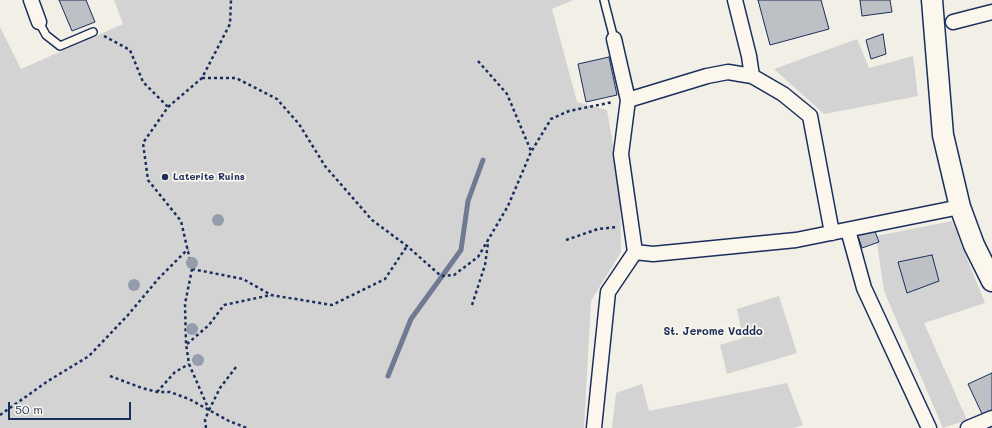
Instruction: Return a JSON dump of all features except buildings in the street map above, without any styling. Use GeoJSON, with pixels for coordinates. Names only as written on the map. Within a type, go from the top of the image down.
{"type":"FeatureCollection","features":[{"type":"Feature","properties":{"kind":"main road"},"geometry":{"type":"LineString","coordinates":[[932,0],[943,135],[960,207],[974,245],[990,272]]}},
{"type":"Feature","properties":{"kind":"street"},"geometry":{"type":"LineString","coordinates":[[31,0],[39,22]]}},
{"type":"Feature","properties":{"kind":"street"},"geometry":{"type":"LineString","coordinates":[[735,0],[749,56],[752,76]]}},
{"type":"Feature","properties":{"kind":"street"},"geometry":{"type":"LineString","coordinates":[[954,22],[992,12]]}},
{"type":"Feature","properties":{"kind":"street"},"geometry":{"type":"LineString","coordinates":[[594,428],[608,292],[635,252],[621,154],[628,100],[614,39]]}},
{"type":"Feature","properties":{"kind":"street"},"geometry":{"type":"LineString","coordinates":[[628,100],[728,72],[752,76],[783,94],[810,116],[832,233]]}},
{"type":"Feature","properties":{"kind":"street"},"geometry":{"type":"LineString","coordinates":[[635,252],[653,254],[780,242],[960,207]]}},
{"type":"Feature","properties":{"kind":"street"},"geometry":{"type":"LineString","coordinates":[[848,230],[864,288],[929,428]]}},
{"type":"Feature","properties":{"kind":"street"},"geometry":{"type":"LineString","coordinates":[[968,428],[992,418]]}},
{"type":"Feature","properties":{"kind":"lane"},"geometry":{"type":"LineString","coordinates":[[604,0],[614,39]]}},
{"type":"Feature","properties":{"kind":"lane"},"geometry":{"type":"LineString","coordinates":[[39,22],[46,35],[60,46],[93,32]]}},
{"type":"Feature","properties":{"kind":"path"},"geometry":{"type":"LineString","coordinates":[[209,410],[190,364],[186,344],[185,304],[192,269],[181,220],[148,180],[143,143],[168,106],[202,78],[230,24],[231,0]]}},
{"type":"Feature","properties":{"kind":"path"},"geometry":{"type":"LineString","coordinates":[[93,32],[107,37],[130,50],[143,82],[168,106]]}},
{"type":"Feature","properties":{"kind":"path"},"geometry":{"type":"LineString","coordinates":[[478,61],[507,94],[531,152]]}},
{"type":"Feature","properties":{"kind":"path"},"geometry":{"type":"LineString","coordinates":[[202,78],[236,78],[277,99],[299,124],[325,166],[372,220],[407,246],[441,276],[454,275],[478,257],[508,206],[531,152],[551,118],[570,111],[628,100]]}},
{"type":"Feature","properties":{"kind":"path"},"geometry":{"type":"LineString","coordinates":[[566,240],[598,229],[631,225]]}},
{"type":"Feature","properties":{"kind":"path"},"geometry":{"type":"LineString","coordinates":[[472,305],[485,265],[488,242]]}},
{"type":"Feature","properties":{"kind":"path"},"geometry":{"type":"LineString","coordinates":[[192,269],[244,279],[271,294],[332,305],[385,279],[407,246]]}},
{"type":"Feature","properties":{"kind":"path"},"geometry":{"type":"LineString","coordinates":[[0,415],[48,381],[89,356],[188,249]]}},
{"type":"Feature","properties":{"kind":"path"},"geometry":{"type":"LineString","coordinates":[[186,344],[210,325],[224,305],[271,294]]}},
{"type":"Feature","properties":{"kind":"path"},"geometry":{"type":"LineString","coordinates":[[157,392],[175,372],[190,364]]}},
{"type":"Feature","properties":{"kind":"path"},"geometry":{"type":"LineString","coordinates":[[206,428],[205,420],[209,410],[220,388],[236,367]]}},
{"type":"Feature","properties":{"kind":"path"},"geometry":{"type":"LineString","coordinates":[[110,376],[157,392],[170,392],[189,399],[240,427],[247,428]]}},
{"type":"Feature","properties":{"kind":"shaded area"},"geometry":{"type":"Polygon","coordinates":[[[114,0],[573,0],[552,9],[577,102],[607,110],[620,187],[621,252],[591,301],[584,428],[0,428],[0,27],[21,69],[123,24],[114,0]]]}},
{"type":"Feature","properties":{"kind":"shaded area"},"geometry":{"type":"Polygon","coordinates":[[[857,39],[869,68],[913,56],[918,96],[824,114],[774,69],[857,39]]]}},
{"type":"Feature","properties":{"kind":"shaded area"},"geometry":{"type":"Polygon","coordinates":[[[952,221],[985,303],[924,323],[967,420],[943,428],[884,291],[876,236],[952,221]]]}},
{"type":"Feature","properties":{"kind":"shaded area"},"geometry":{"type":"Polygon","coordinates":[[[779,296],[797,353],[727,374],[720,345],[743,338],[737,309],[779,296]]]}},
{"type":"Feature","properties":{"kind":"shaded area"},"geometry":{"type":"Polygon","coordinates":[[[787,383],[803,425],[794,428],[612,428],[616,393],[642,384],[649,411],[787,383]]]}},
{"type":"Feature","properties":{"kind":"waterway"},"geometry":{"type":"LineString","coordinates":[[388,376],[411,319],[461,250],[468,201],[483,160]]}},
{"type":"Feature","properties":{"kind":"place","name":"Laterite Ruins"},"geometry":{"type":"Point","coordinates":[165,177]}},
{"type":"Feature","properties":{"kind":"district","name":"St. Jerome Vaddo"},"geometry":{"type":"Point","coordinates":[713,332]}}]}
